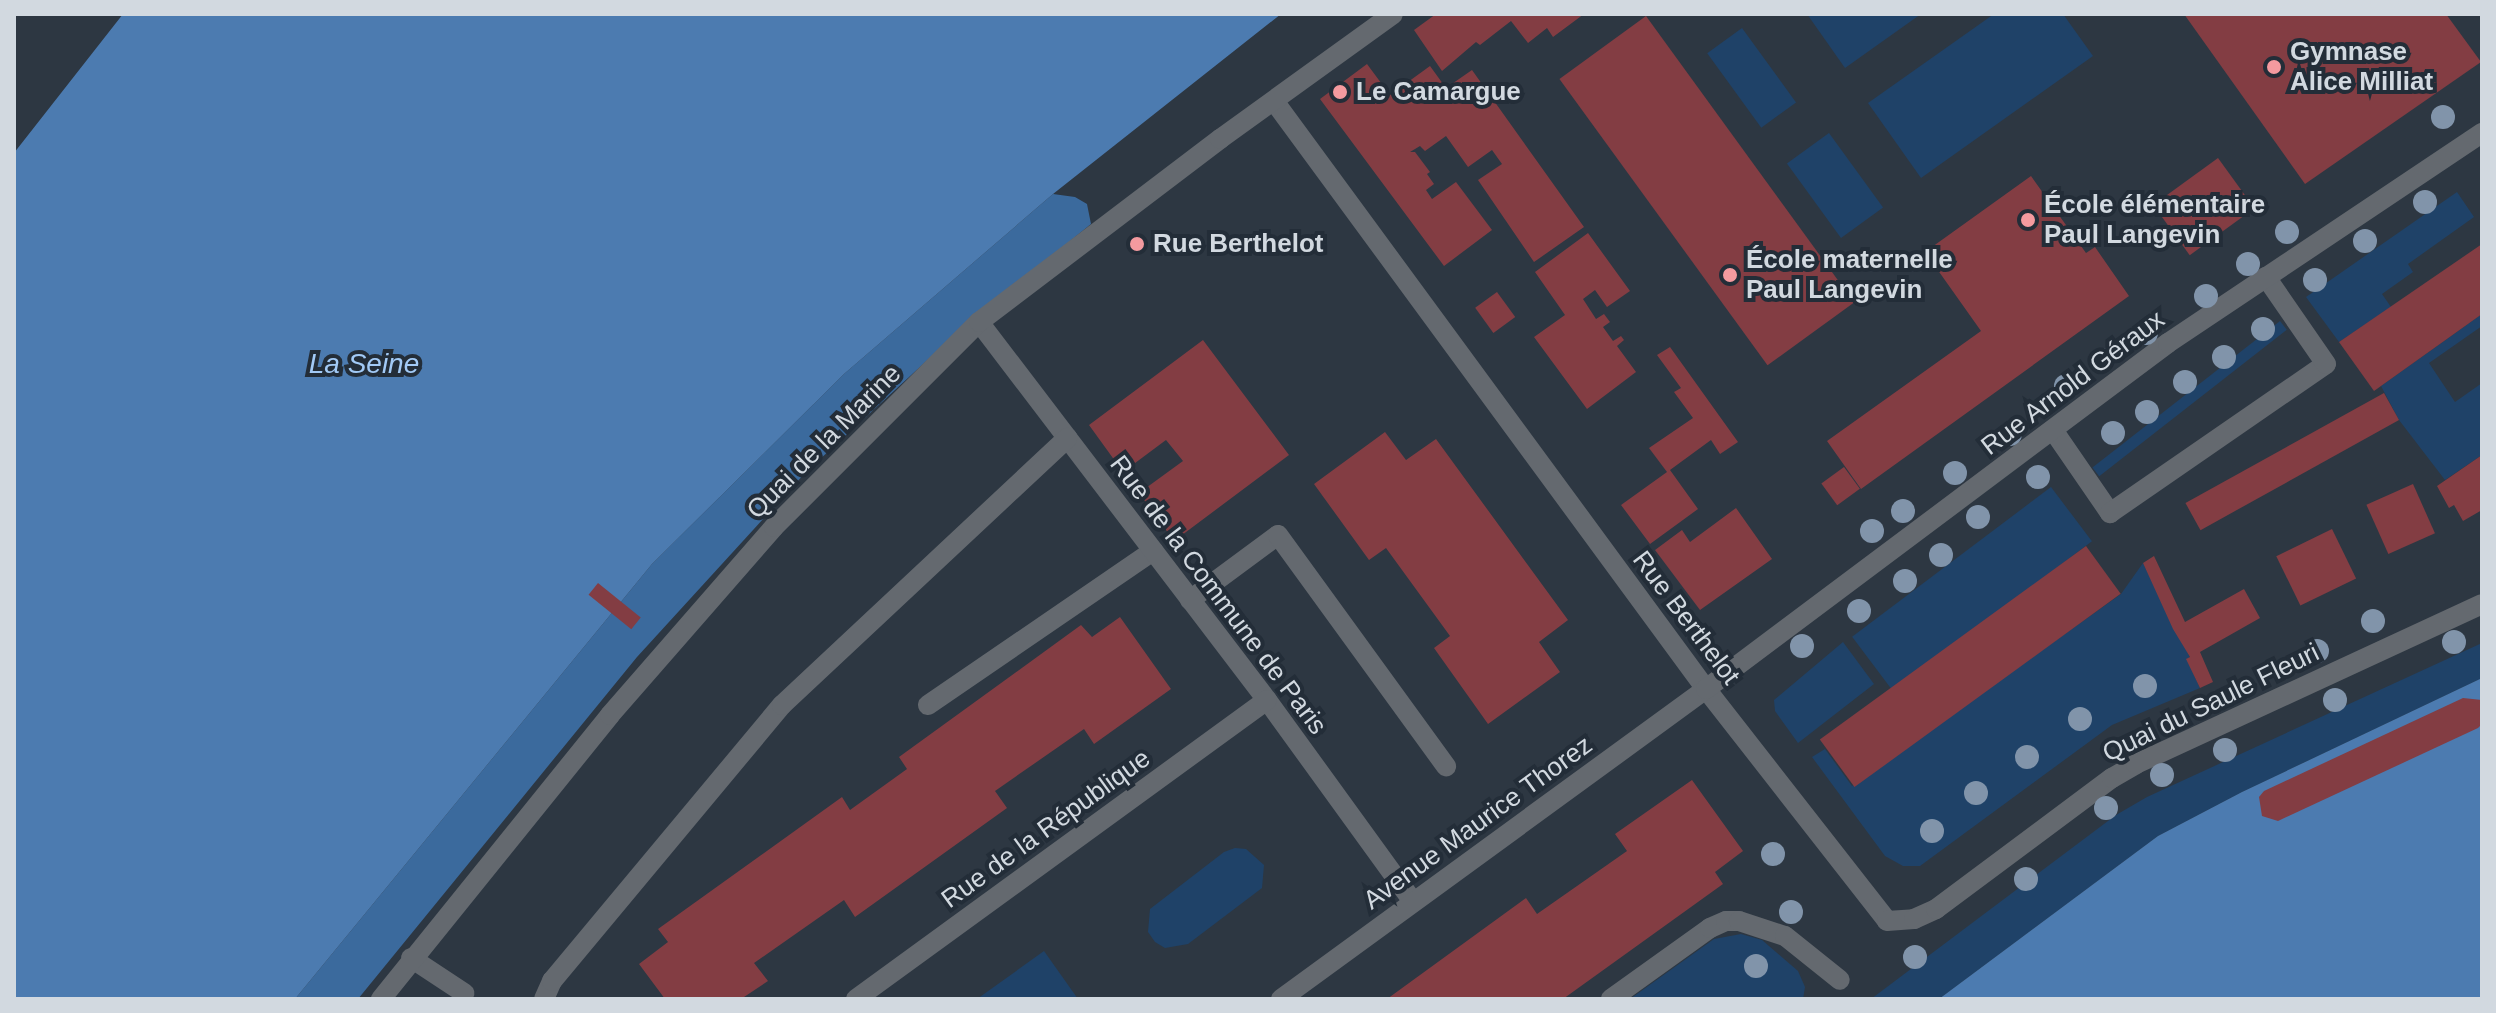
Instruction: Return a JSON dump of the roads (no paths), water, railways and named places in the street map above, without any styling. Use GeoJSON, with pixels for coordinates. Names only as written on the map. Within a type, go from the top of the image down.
{"type":"FeatureCollection","features":[{"type":"Feature","properties":{"kind":"street","name":"Quai de la Marine"},"geometry":{"type":"LineString","coordinates":[[381,999],[610,715],[774,527],[979,322],[1393,14]]}},
{"type":"Feature","properties":{"kind":"street","name":"Rue Berthelot"},"geometry":{"type":"LineString","coordinates":[[1274,101],[1706,689],[1877,911],[1887,921],[1897,923]]}},
{"type":"Feature","properties":{"kind":"street","name":"Rue Arnold Géraux"},"geometry":{"type":"LineString","coordinates":[[1706,689],[2053,430],[2266,277],[2482,133]]}},
{"type":"Feature","properties":{"kind":"street"},"geometry":{"type":"LineString","coordinates":[[2053,430],[2110,513],[2326,364],[2266,277]]}},
{"type":"Feature","properties":{"kind":"street","name":"Rue de la Commune de Paris"},"geometry":{"type":"LineString","coordinates":[[979,322],[1267,700],[1413,902]]}},
{"type":"Feature","properties":{"kind":"street"},"geometry":{"type":"LineString","coordinates":[[544,999],[552,981],[782,705],[1067,438]]}},
{"type":"Feature","properties":{"kind":"street"},"geometry":{"type":"LineString","coordinates":[[1190,600],[1278,535],[1446,766]]}},
{"type":"Feature","properties":{"kind":"street"},"geometry":{"type":"LineString","coordinates":[[928,705],[1153,551]]}},
{"type":"Feature","properties":{"kind":"street","name":"Quai du Saule Fleuri"},"geometry":{"type":"LineString","coordinates":[[1897,923],[1936,909],[2112,778],[2136,764],[2482,604]]}},
{"type":"Feature","properties":{"kind":"street","name":"Avenue Maurice Thorez"},"geometry":{"type":"LineString","coordinates":[[1281,999],[1706,689]]}},
{"type":"Feature","properties":{"kind":"street","name":"Rue de la République"},"geometry":{"type":"LineString","coordinates":[[856,999],[1267,700]]}},
{"type":"Feature","properties":{"kind":"street"},"geometry":{"type":"LineString","coordinates":[[1611,999],[1710,928],[1726,921],[1739,921],[1785,936],[1840,980]]}},
{"type":"Feature","properties":{"kind":"street"},"geometry":{"type":"LineString","coordinates":[[411,958],[464,993]]}},
{"type":"Feature","properties":{"kind":"water","name":"La Seine"},"geometry":{"type":"Polygon","coordinates":[[[123,14],[1281,14],[1053,194],[844,374],[652,564],[295,999],[14,999],[14,153],[123,14]]]}},
{"type":"Feature","properties":{"kind":"water"},"geometry":{"type":"Polygon","coordinates":[[[2482,678],[2482,999],[1939,999],[2158,836],[2242,792],[2482,678]]]}},
{"type":"Feature","properties":{"kind":"place","name":"Gymnase Alice Milliat"},"geometry":{"type":"Point","coordinates":[2274,67]}},
{"type":"Feature","properties":{"kind":"place","name":"Le Camargue"},"geometry":{"type":"Point","coordinates":[1340,92]}},
{"type":"Feature","properties":{"kind":"place","name":"École élémentaire Paul Langevin"},"geometry":{"type":"Point","coordinates":[2028,220]}},
{"type":"Feature","properties":{"kind":"place","name":"Rue Berthelot"},"geometry":{"type":"Point","coordinates":[1137,244]}},
{"type":"Feature","properties":{"kind":"place","name":"École maternelle Paul Langevin"},"geometry":{"type":"Point","coordinates":[1730,275]}}]}
